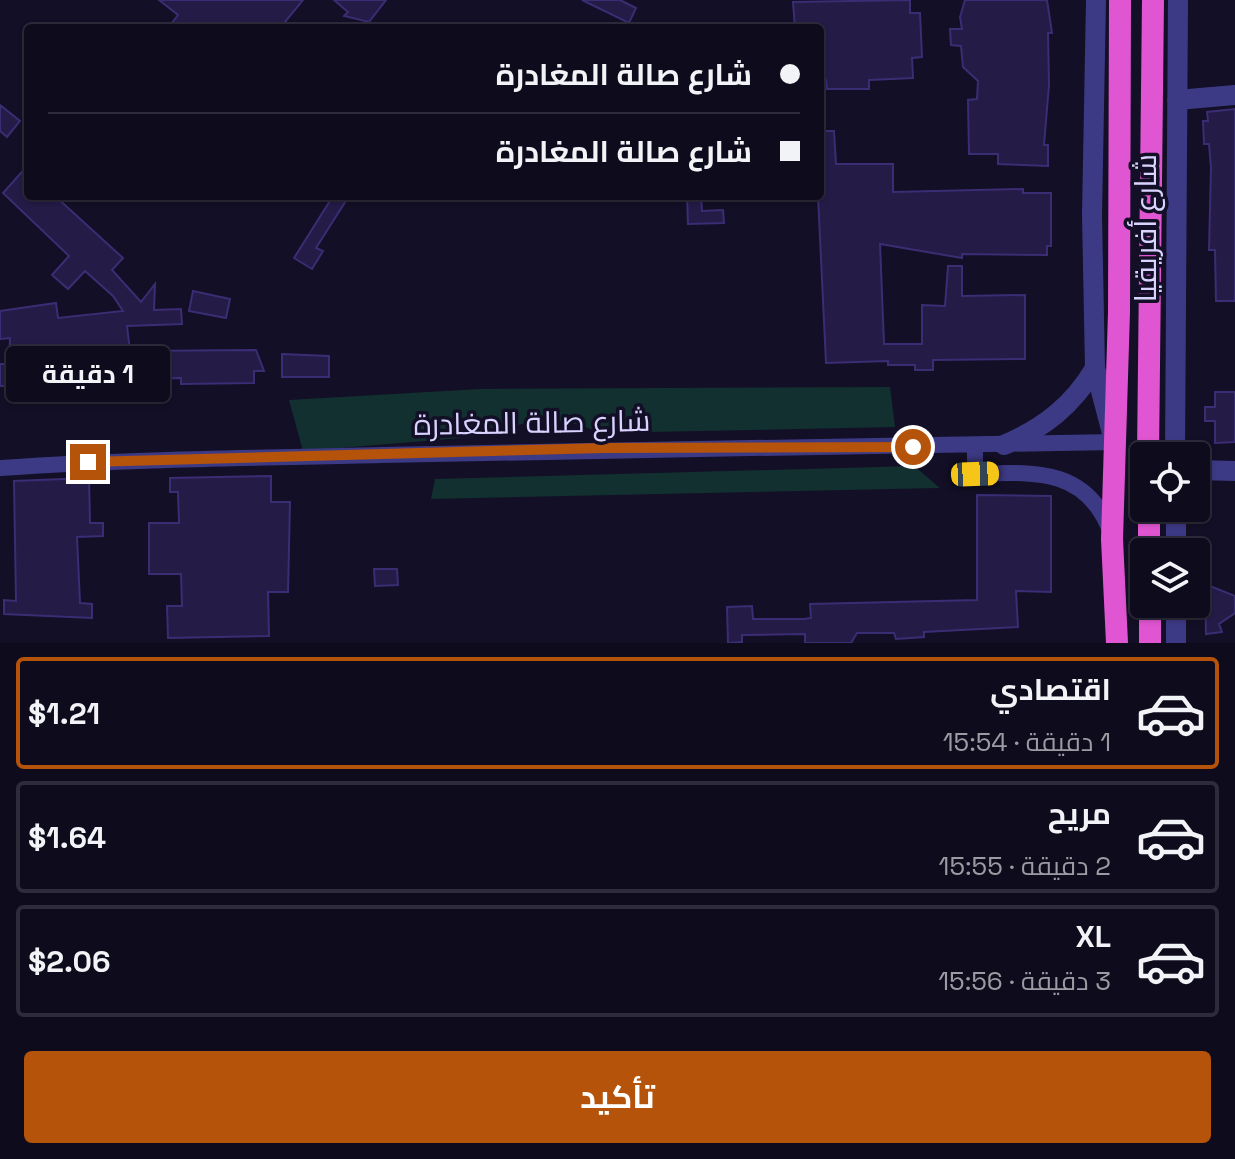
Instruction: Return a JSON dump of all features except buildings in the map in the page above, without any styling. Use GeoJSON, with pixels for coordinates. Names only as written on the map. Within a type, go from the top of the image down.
{"type":"FeatureCollection","features":[{"type":"Feature","properties":{"kind":"highway","name":"شارع أفريقيا"},"geometry":{"type":"LineString","coordinates":[[1117,643],[1112,539],[1120,0]]}},
{"type":"Feature","properties":{"kind":"highway","name":"شارع أفريقيا"},"geometry":{"type":"LineString","coordinates":[[1148,442],[1153,0]]}},
{"type":"Feature","properties":{"kind":"highway"},"geometry":{"type":"LineString","coordinates":[[1115,442],[1130,445]]}},
{"type":"Feature","properties":{"kind":"highway"},"geometry":{"type":"LineString","coordinates":[[1150,618],[1150,643]]}},
{"type":"Feature","properties":{"kind":"street","name":"شارع أفريقيا"},"geometry":{"type":"LineString","coordinates":[[1096,0],[1092,215],[1095,368],[1115,442]]}},
{"type":"Feature","properties":{"kind":"street","name":"شارع أفريقيا"},"geometry":{"type":"LineString","coordinates":[[1175,442],[1178,0]]}},
{"type":"Feature","properties":{"kind":"street"},"geometry":{"type":"LineString","coordinates":[[1177,100],[1235,95]]}},
{"type":"Feature","properties":{"kind":"street"},"geometry":{"type":"LineString","coordinates":[[1004,445],[1057,415],[1095,368]]}},
{"type":"Feature","properties":{"kind":"street","name":"شارع صالة المغادرة"},"geometry":{"type":"LineString","coordinates":[[0,468],[144,459],[604,448],[1115,442]]}},
{"type":"Feature","properties":{"kind":"street"},"geometry":{"type":"LineString","coordinates":[[975,446],[975,474],[1034,472],[1069,482],[1096,506],[1112,539]]}},
{"type":"Feature","properties":{"kind":"street"},"geometry":{"type":"LineString","coordinates":[[1210,470],[1235,471]]}},
{"type":"Feature","properties":{"kind":"street"},"geometry":{"type":"LineString","coordinates":[[1176,618],[1176,643]]}},
{"type":"Feature","properties":{"kind":"green space"},"geometry":{"type":"Polygon","coordinates":[[[890,387],[895,427],[599,433],[575,424],[548,420],[522,424],[499,435],[303,451],[289,400],[480,389],[890,387]]]}},
{"type":"Feature","properties":{"kind":"green space"},"geometry":{"type":"Polygon","coordinates":[[[914,466],[940,488],[431,499],[435,479],[914,466]]]}},
{"type":"Feature","properties":{"kind":"route"},"geometry":{"type":"LineString","coordinates":[[88,462],[604,448],[913,447]]}}]}
